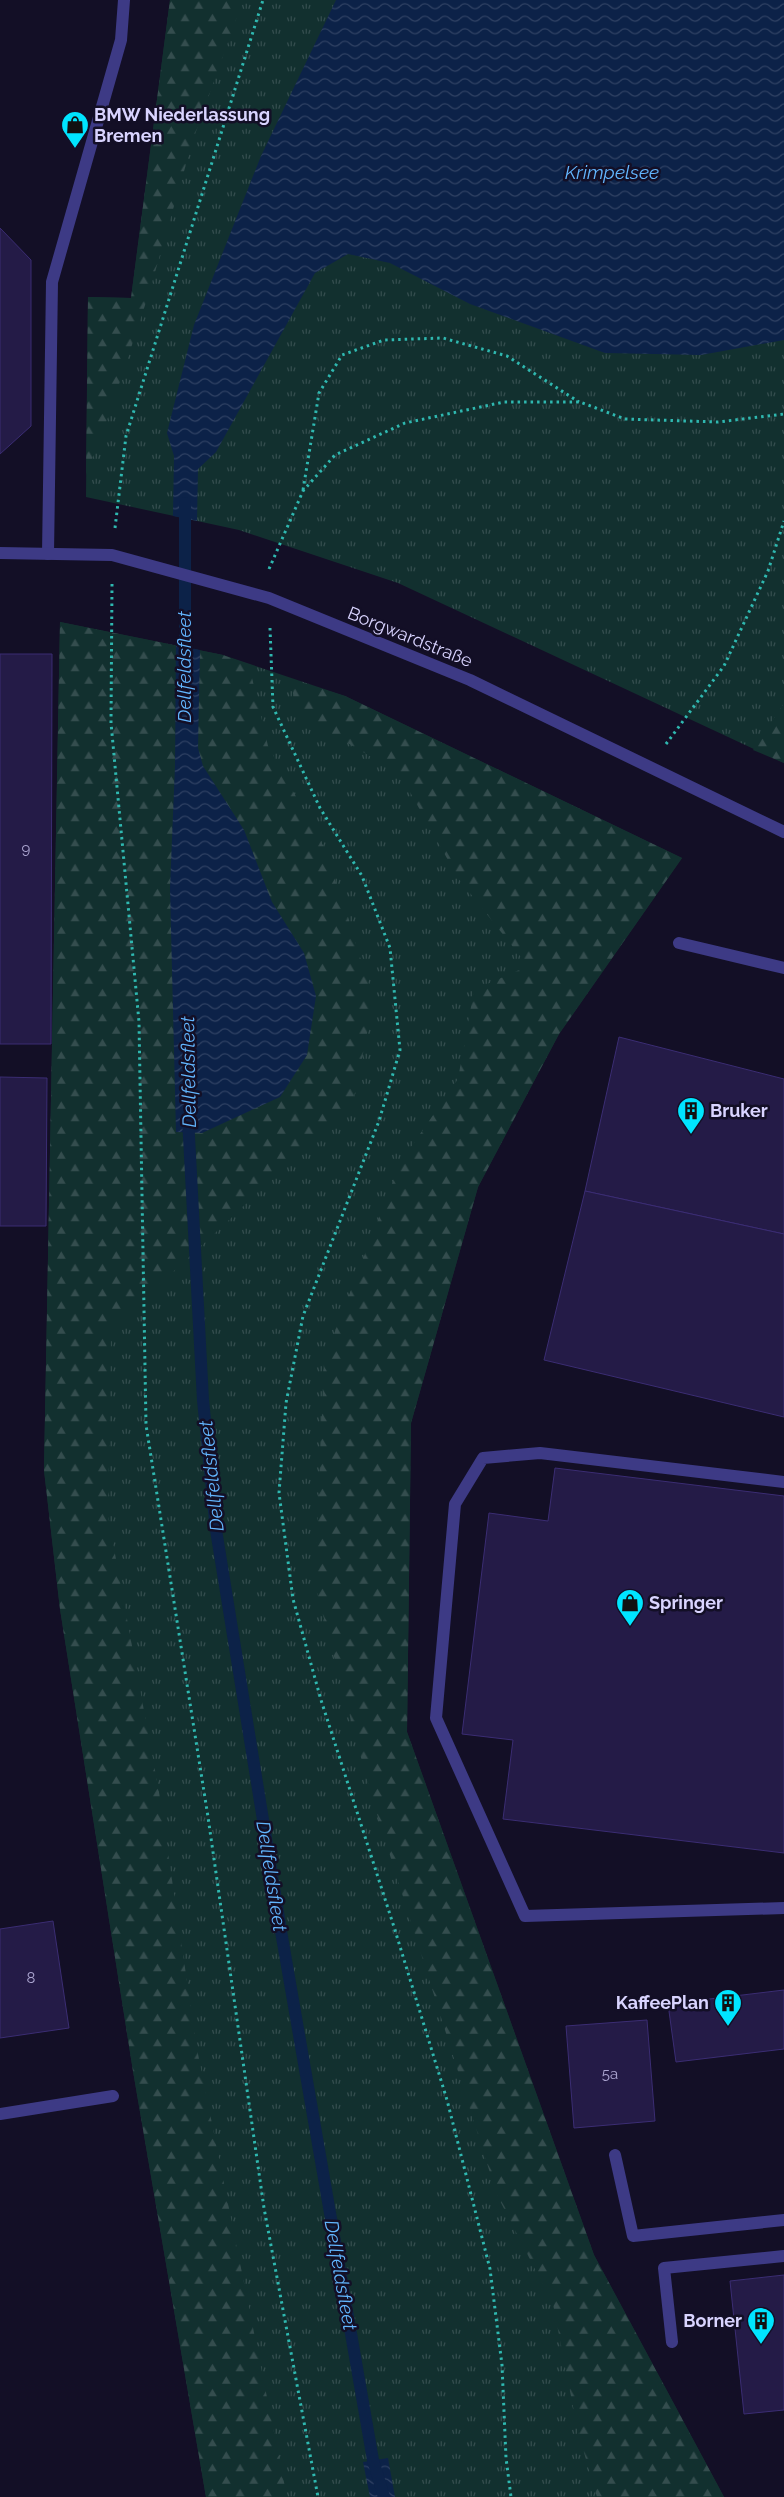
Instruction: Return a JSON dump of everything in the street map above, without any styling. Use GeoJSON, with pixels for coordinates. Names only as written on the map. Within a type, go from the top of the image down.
{"type":"FeatureCollection","features":[{"type":"Feature","properties":{"kind":"street"},"geometry":{"type":"LineString","coordinates":[[48,554],[52,282],[121,40],[124,0]]}},
{"type":"Feature","properties":{"kind":"street","name":"Borgwardstraße"},"geometry":{"type":"LineString","coordinates":[[0,553],[117,556],[268,598],[470,680],[784,832]]}},
{"type":"Feature","properties":{"kind":"street"},"geometry":{"type":"LineString","coordinates":[[679,943],[784,968]]}},
{"type":"Feature","properties":{"kind":"street"},"geometry":{"type":"LineString","coordinates":[[784,1482],[540,1453],[483,1458],[456,1504],[436,1718],[525,1916],[784,1908]]}},
{"type":"Feature","properties":{"kind":"street"},"geometry":{"type":"LineString","coordinates":[[0,2114],[113,2096]]}},
{"type":"Feature","properties":{"kind":"street"},"geometry":{"type":"LineString","coordinates":[[615,2156],[633,2236],[784,2220]]}},
{"type":"Feature","properties":{"kind":"street"},"geometry":{"type":"LineString","coordinates":[[672,2342],[664,2268],[784,2256]]}},
{"type":"Feature","properties":{"kind":"path"},"geometry":{"type":"LineString","coordinates":[[262,0],[126,436],[117,556],[112,723],[139,1022],[146,1425],[208,1817],[264,2208],[318,2497]]}},
{"type":"Feature","properties":{"kind":"path"},"geometry":{"type":"LineString","coordinates":[[511,2497],[506,2458],[502,2365],[490,2269],[447,2100],[313,1673],[294,1599],[279,1493],[286,1403],[303,1316],[379,1121],[400,1050],[390,948],[362,876],[320,808],[273,707],[268,598],[269,566],[303,491],[319,393],[342,355],[384,340],[443,338],[507,356],[580,402],[625,419],[718,422],[784,414]]}},
{"type":"Feature","properties":{"kind":"path"},"geometry":{"type":"LineString","coordinates":[[303,491],[335,455],[405,423],[504,402],[580,402]]}},
{"type":"Feature","properties":{"kind":"path"},"geometry":{"type":"LineString","coordinates":[[650,766],[724,666],[768,571],[784,521]]}},
{"type":"Feature","properties":{"kind":"green space"},"geometry":{"type":"Polygon","coordinates":[[[170,0],[784,0],[784,763],[398,583],[239,530],[86,497],[88,297],[131,298],[170,0]]]}},
{"type":"Feature","properties":{"kind":"green space"},"geometry":{"type":"Polygon","coordinates":[[[170,0],[243,0],[193,140],[149,293],[110,412],[86,475],[88,297],[131,298],[170,0]]]}},
{"type":"Feature","properties":{"kind":"green space"},"geometry":{"type":"Polygon","coordinates":[[[60,622],[223,655],[345,696],[682,858],[559,1034],[478,1187],[411,1423],[407,1732],[594,2255],[724,2497],[206,2497],[133,2071],[60,1609],[44,1470],[60,622]]]}},
{"type":"Feature","properties":{"kind":"green space"},"geometry":{"type":"Polygon","coordinates":[[[60,622],[223,655],[249,665],[268,746],[325,849],[374,1000],[354,1097],[229,1220],[111,1329],[108,1516],[159,1792],[197,2049],[287,2497],[206,2497],[133,2071],[60,1609],[44,1470],[60,622]]]}},
{"type":"Feature","properties":{"kind":"green space"},"geometry":{"type":"Polygon","coordinates":[[[290,679],[345,696],[682,858],[559,1034],[478,1187],[411,1423],[407,1732],[594,2255],[724,2497],[597,2497],[578,2432],[553,2304],[497,2195],[371,1795],[315,1585],[324,1360],[400,1163],[458,1079],[474,990],[528,966],[458,878],[400,774],[297,713],[290,679]]]}},
{"type":"Feature","properties":{"kind":"green space"},"geometry":{"type":"Polygon","coordinates":[[[784,703],[784,763],[753,750],[784,703]]]}},
{"type":"Feature","properties":{"kind":"water","name":"Krimpelsee"},"geometry":{"type":"Polygon","coordinates":[[[336,0],[784,0],[784,340],[701,355],[605,353],[470,304],[390,263],[348,254],[315,273],[216,452],[198,469],[197,521],[173,516],[174,456],[167,433],[194,325],[261,156],[336,0]]]}},
{"type":"Feature","properties":{"kind":"water"},"geometry":{"type":"Polygon","coordinates":[[[176,645],[200,650],[198,748],[203,766],[244,830],[272,902],[304,953],[316,996],[307,1055],[280,1097],[202,1133],[176,1132],[170,888],[175,766],[176,645]]]}},
{"type":"Feature","properties":{"kind":"water"},"geometry":{"type":"Polygon","coordinates":[[[388,2458],[395,2497],[370,2497],[363,2462],[388,2458]]]}},
{"type":"Feature","properties":{"kind":"building"},"geometry":{"type":"Polygon","coordinates":[[[0,228],[31,260],[31,426],[0,454],[0,228]]]}},
{"type":"Feature","properties":{"kind":"building"},"geometry":{"type":"Polygon","coordinates":[[[0,654],[52,654],[51,1044],[0,1044],[0,654]]]}},
{"type":"Feature","properties":{"kind":"building","name":"Bruker"},"geometry":{"type":"Polygon","coordinates":[[[619,1037],[784,1079],[784,1234],[585,1191],[619,1037]]]}},
{"type":"Feature","properties":{"kind":"building"},"geometry":{"type":"Polygon","coordinates":[[[0,1077],[47,1078],[46,1226],[0,1226],[0,1077]]]}},
{"type":"Feature","properties":{"kind":"building"},"geometry":{"type":"Polygon","coordinates":[[[585,1191],[784,1234],[784,1417],[544,1360],[585,1191]]]}},
{"type":"Feature","properties":{"kind":"building","name":"Springer"},"geometry":{"type":"Polygon","coordinates":[[[555,1468],[784,1496],[784,1853],[503,1819],[513,1740],[462,1734],[489,1513],[548,1521],[555,1468]]]}},
{"type":"Feature","properties":{"kind":"building"},"geometry":{"type":"Polygon","coordinates":[[[53,1921],[69,2028],[0,2038],[0,1929],[53,1921]]]}},
{"type":"Feature","properties":{"kind":"building","name":"KaffeePlan"},"geometry":{"type":"Polygon","coordinates":[[[784,1990],[784,2049],[676,2062],[668,2004],[784,1990]]]}},
{"type":"Feature","properties":{"kind":"building"},"geometry":{"type":"Polygon","coordinates":[[[647,2020],[655,2121],[574,2128],[566,2026],[647,2020]]]}},
{"type":"Feature","properties":{"kind":"building","name":"Borner"},"geometry":{"type":"Polygon","coordinates":[[[784,2275],[784,2410],[744,2414],[730,2281],[784,2275]]]}},
{"type":"Feature","properties":{"kind":"waterway","name":"Dellfeldsfleet"},"geometry":{"type":"LineString","coordinates":[[185,503],[185,663]]}},
{"type":"Feature","properties":{"kind":"waterway","name":"Dellfeldsfleet"},"geometry":{"type":"LineString","coordinates":[[188,1118],[203,1400],[216,1530],[282,1937],[373,2460],[384,2497]]}},
{"type":"Feature","properties":{"kind":"place","name":"BMW Niederlassung Bremen"},"geometry":{"type":"Point","coordinates":[75,149]}},
{"type":"Feature","properties":{"kind":"place","name":"Bruker"},"geometry":{"type":"Point","coordinates":[691,1135]}},
{"type":"Feature","properties":{"kind":"place","name":"Springer"},"geometry":{"type":"Point","coordinates":[630,1627]}},
{"type":"Feature","properties":{"kind":"place","name":"KaffeePlan"},"geometry":{"type":"Point","coordinates":[728,2027]}},
{"type":"Feature","properties":{"kind":"place","name":"Borner"},"geometry":{"type":"Point","coordinates":[761,2345]}}]}
